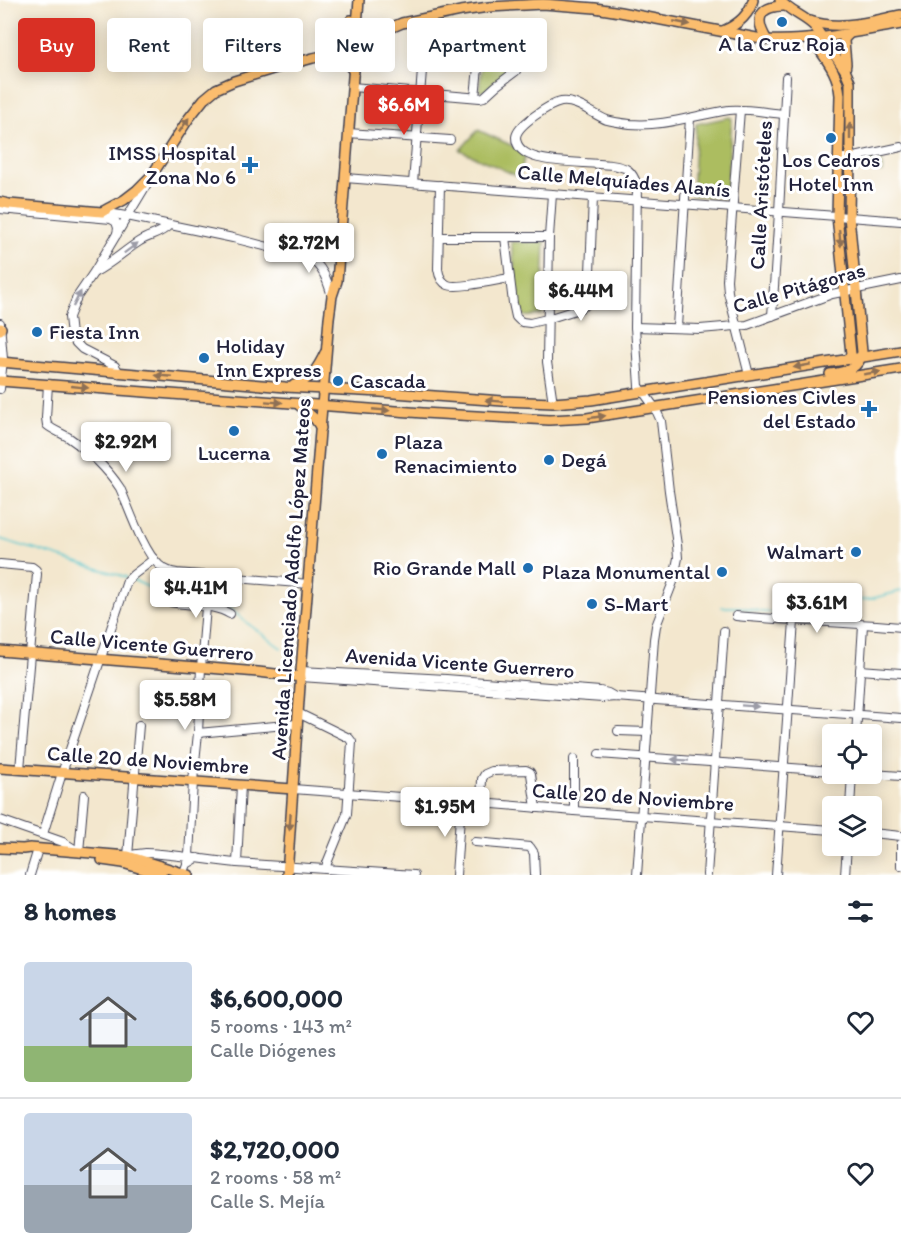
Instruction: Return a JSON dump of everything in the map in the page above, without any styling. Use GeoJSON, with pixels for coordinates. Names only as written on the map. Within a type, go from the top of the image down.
{"type":"FeatureCollection","features":[{"type":"Feature","properties":{"kind":"main road"},"geometry":{"type":"LineString","coordinates":[[351,18],[353,0]]}},
{"type":"Feature","properties":{"kind":"main road","name":"Avenida Licenciado Adolfo López Mateos"},"geometry":{"type":"LineString","coordinates":[[358,18],[359,0]]}},
{"type":"Feature","properties":{"kind":"main road"},"geometry":{"type":"LineString","coordinates":[[488,0],[507,1],[513,5]]}},
{"type":"Feature","properties":{"kind":"main road"},"geometry":{"type":"LineString","coordinates":[[723,31],[732,27],[749,12],[753,0]]}},
{"type":"Feature","properties":{"kind":"main road"},"geometry":{"type":"LineString","coordinates":[[767,40],[760,25],[762,13],[771,6],[782,3],[810,21],[836,26],[901,15]]}},
{"type":"Feature","properties":{"kind":"main road"},"geometry":{"type":"LineString","coordinates":[[395,27],[461,11],[543,4],[642,15],[767,40],[819,39],[901,24]]}},
{"type":"Feature","properties":{"kind":"main road"},"geometry":{"type":"LineString","coordinates":[[810,21],[819,39],[845,70]]}},
{"type":"Feature","properties":{"kind":"main road"},"geometry":{"type":"LineString","coordinates":[[801,385],[811,378],[854,367],[862,357],[849,216],[850,89],[845,70],[844,41],[850,33]]}},
{"type":"Feature","properties":{"kind":"main road"},"geometry":{"type":"LineString","coordinates":[[819,39],[815,43],[834,71],[839,84],[837,216],[846,291],[851,354],[849,358]]}},
{"type":"Feature","properties":{"kind":"main road"},"geometry":{"type":"LineString","coordinates":[[0,202],[102,212],[124,200],[152,175],[189,118],[209,94],[234,81],[315,58]]}},
{"type":"Feature","properties":{"kind":"main road","name":"Avenida Licenciado Adolfo López Mateos"},"geometry":{"type":"LineString","coordinates":[[287,871],[327,348],[332,296],[337,281],[354,72]]}},
{"type":"Feature","properties":{"kind":"main road"},"geometry":{"type":"LineString","coordinates":[[285,387],[301,383],[312,375],[327,348]]}},
{"type":"Feature","properties":{"kind":"main road"},"geometry":{"type":"LineString","coordinates":[[1,363],[285,387],[553,404],[901,351]]}},
{"type":"Feature","properties":{"kind":"main road"},"geometry":{"type":"LineString","coordinates":[[835,361],[842,367],[836,373]]}},
{"type":"Feature","properties":{"kind":"main road"},"geometry":{"type":"LineString","coordinates":[[0,384],[48,384],[438,414],[570,420],[901,369]]}},
{"type":"Feature","properties":{"kind":"main road"},"geometry":{"type":"LineString","coordinates":[[745,394],[747,383],[769,378],[776,371]]}},
{"type":"Feature","properties":{"kind":"main road"},"geometry":{"type":"LineString","coordinates":[[182,395],[189,389],[188,378]]}},
{"type":"Feature","properties":{"kind":"main road"},"geometry":{"type":"LineString","coordinates":[[220,398],[218,390],[225,381]]}},
{"type":"Feature","properties":{"kind":"main road"},"geometry":{"type":"LineString","coordinates":[[570,420],[567,412],[575,402]]}},
{"type":"Feature","properties":{"kind":"main road"},"geometry":{"type":"LineString","coordinates":[[297,404],[315,419],[321,428]]}},
{"type":"Feature","properties":{"kind":"main road"},"geometry":{"type":"LineString","coordinates":[[549,420],[553,413],[553,404]]}},
{"type":"Feature","properties":{"kind":"main road","name":"Calle Vicente Guerrero"},"geometry":{"type":"LineString","coordinates":[[0,651],[301,674]]}},
{"type":"Feature","properties":{"kind":"main road","name":"Calle 20 de Noviembre"},"geometry":{"type":"LineString","coordinates":[[0,768],[293,789]]}},
{"type":"Feature","properties":{"kind":"main road"},"geometry":{"type":"LineString","coordinates":[[0,848],[112,861],[162,875]]}},
{"type":"Feature","properties":{"kind":"main road"},"geometry":{"type":"LineString","coordinates":[[37,851],[128,856],[185,874]]}},
{"type":"Feature","properties":{"kind":"street"},"geometry":{"type":"LineString","coordinates":[[352,87],[475,97],[484,97],[516,71],[517,63],[511,60],[479,64],[475,97]]}},
{"type":"Feature","properties":{"kind":"street"},"geometry":{"type":"LineString","coordinates":[[413,183],[422,72]]}},
{"type":"Feature","properties":{"kind":"street","name":"Calle Aristóteles"},"geometry":{"type":"LineString","coordinates":[[772,316],[786,77]]}},
{"type":"Feature","properties":{"kind":"street"},"geometry":{"type":"LineString","coordinates":[[637,875],[656,626],[674,582],[678,552],[661,421],[656,408],[639,386],[635,327],[638,185],[633,174],[617,165],[564,162],[526,154],[518,146],[516,137],[517,132],[527,122],[562,101],[570,102],[606,120],[654,125],[731,110],[784,114]]}},
{"type":"Feature","properties":{"kind":"street"},"geometry":{"type":"LineString","coordinates":[[740,110],[727,280],[749,375]]}},
{"type":"Feature","properties":{"kind":"street"},"geometry":{"type":"LineString","coordinates":[[677,327],[690,118]]}},
{"type":"Feature","properties":{"kind":"street"},"geometry":{"type":"LineString","coordinates":[[348,133],[450,140]]}},
{"type":"Feature","properties":{"kind":"street"},"geometry":{"type":"LineString","coordinates":[[839,158],[850,158],[901,147]]}},
{"type":"Feature","properties":{"kind":"street"},"geometry":{"type":"LineString","coordinates":[[119,372],[113,364],[82,349],[76,343],[71,335],[69,323],[71,310],[152,175]]}},
{"type":"Feature","properties":{"kind":"street","name":"Calle Melquíades Alanís"},"geometry":{"type":"LineString","coordinates":[[345,178],[901,221]]}},
{"type":"Feature","properties":{"kind":"street"},"geometry":{"type":"LineString","coordinates":[[440,185],[438,269],[440,277],[447,284],[457,286],[510,278]]}},
{"type":"Feature","properties":{"kind":"street"},"geometry":{"type":"LineString","coordinates":[[552,194],[547,319],[548,373],[553,404]]}},
{"type":"Feature","properties":{"kind":"street"},"geometry":{"type":"LineString","coordinates":[[505,237],[514,312],[519,320],[530,323],[579,309],[586,304],[589,298],[593,197]]}},
{"type":"Feature","properties":{"kind":"street"},"geometry":{"type":"LineString","coordinates":[[0,210],[111,219],[116,222],[117,235]]}},
{"type":"Feature","properties":{"kind":"street"},"geometry":{"type":"LineString","coordinates":[[102,212],[233,238],[308,257],[324,273],[332,296]]}},
{"type":"Feature","properties":{"kind":"street"},"geometry":{"type":"LineString","coordinates":[[94,272],[110,264],[136,244],[164,231],[170,225]]}},
{"type":"Feature","properties":{"kind":"street"},"geometry":{"type":"LineString","coordinates":[[233,238],[244,236],[307,250],[324,245],[333,234],[341,230]]}},
{"type":"Feature","properties":{"kind":"street"},"geometry":{"type":"LineString","coordinates":[[439,237],[549,237]]}},
{"type":"Feature","properties":{"kind":"street","name":"Calle Pitágoras"},"geometry":{"type":"LineString","coordinates":[[635,327],[737,327],[832,294],[901,280]]}},
{"type":"Feature","properties":{"kind":"street"},"geometry":{"type":"LineString","coordinates":[[0,323],[0,384]]}},
{"type":"Feature","properties":{"kind":"street"},"geometry":{"type":"LineString","coordinates":[[48,384],[47,425],[75,443],[115,480],[147,550],[159,566],[168,572],[309,584]]}},
{"type":"Feature","properties":{"kind":"street"},"geometry":{"type":"LineString","coordinates":[[43,834],[100,660],[130,578],[154,559]]}},
{"type":"Feature","properties":{"kind":"street"},"geometry":{"type":"LineString","coordinates":[[0,564],[30,566],[34,568],[36,574],[20,769]]}},
{"type":"Feature","properties":{"kind":"street"},"geometry":{"type":"LineString","coordinates":[[171,602],[217,609],[230,615]]}},
{"type":"Feature","properties":{"kind":"street"},"geometry":{"type":"LineString","coordinates":[[185,874],[187,864],[193,857],[193,781],[206,607]]}},
{"type":"Feature","properties":{"kind":"street"},"geometry":{"type":"LineString","coordinates":[[736,616],[901,627]]}},
{"type":"Feature","properties":{"kind":"street"},"geometry":{"type":"LineString","coordinates":[[776,875],[794,621]]}},
{"type":"Feature","properties":{"kind":"street"},"geometry":{"type":"LineString","coordinates":[[857,724],[863,625]]}},
{"type":"Feature","properties":{"kind":"street"},"geometry":{"type":"LineString","coordinates":[[707,875],[724,632]]}},
{"type":"Feature","properties":{"kind":"street"},"geometry":{"type":"LineString","coordinates":[[861,670],[901,673]]}},
{"type":"Feature","properties":{"kind":"street","name":"Avenida Vicente Guerrero"},"geometry":{"type":"LineString","coordinates":[[301,674],[603,698],[650,699],[901,718]]}},
{"type":"Feature","properties":{"kind":"street"},"geometry":{"type":"LineString","coordinates":[[298,713],[349,738],[352,745],[350,793],[346,818],[326,869]]}},
{"type":"Feature","properties":{"kind":"street"},"geometry":{"type":"LineString","coordinates":[[198,733],[297,724]]}},
{"type":"Feature","properties":{"kind":"street"},"geometry":{"type":"LineString","coordinates":[[139,725],[128,856],[139,853],[193,857],[287,871],[326,869],[414,875]]}},
{"type":"Feature","properties":{"kind":"street"},"geometry":{"type":"LineString","coordinates":[[618,731],[648,732]]}},
{"type":"Feature","properties":{"kind":"street"},"geometry":{"type":"LineString","coordinates":[[599,754],[822,770]]}},
{"type":"Feature","properties":{"kind":"street"},"geometry":{"type":"LineString","coordinates":[[574,759],[574,812]]}},
{"type":"Feature","properties":{"kind":"street"},"geometry":{"type":"LineString","coordinates":[[481,803],[482,779],[485,774],[492,771],[526,770],[531,774],[536,808]]}},
{"type":"Feature","properties":{"kind":"street"},"geometry":{"type":"LineString","coordinates":[[882,775],[901,776]]}},
{"type":"Feature","properties":{"kind":"street"},"geometry":{"type":"LineString","coordinates":[[237,863],[241,785]]}},
{"type":"Feature","properties":{"kind":"street","name":"Calle 20 de Noviembre"},"geometry":{"type":"LineString","coordinates":[[293,789],[822,829]]}},
{"type":"Feature","properties":{"kind":"street"},"geometry":{"type":"LineString","coordinates":[[0,820],[43,834],[80,852],[84,795]]}},
{"type":"Feature","properties":{"kind":"street"},"geometry":{"type":"LineString","coordinates":[[456,875],[461,802]]}},
{"type":"Feature","properties":{"kind":"street"},"geometry":{"type":"LineString","coordinates":[[882,834],[901,836]]}},
{"type":"Feature","properties":{"kind":"street"},"geometry":{"type":"LineString","coordinates":[[475,842],[530,847],[533,850],[535,875]]}},
{"type":"Feature","properties":{"kind":"street"},"geometry":{"type":"LineString","coordinates":[[901,844],[901,866]]}},
{"type":"Feature","properties":{"kind":"street"},"geometry":{"type":"LineString","coordinates":[[30,875],[37,851]]}},
{"type":"Feature","properties":{"kind":"street"},"geometry":{"type":"LineString","coordinates":[[845,875],[846,856]]}},
{"type":"Feature","properties":{"kind":"green space"},"geometry":{"type":"Polygon","coordinates":[[[481,72],[508,72],[483,92],[479,91],[481,72]]]}},
{"type":"Feature","properties":{"kind":"green space"},"geometry":{"type":"Polygon","coordinates":[[[730,117],[732,119],[726,198],[692,195],[696,124],[730,117]]]}},
{"type":"Feature","properties":{"kind":"green space"},"geometry":{"type":"Polygon","coordinates":[[[478,130],[515,147],[525,156],[519,177],[460,150],[478,130]]]}},
{"type":"Feature","properties":{"kind":"green space"},"geometry":{"type":"Polygon","coordinates":[[[880,157],[883,172],[856,171],[857,161],[880,157]]]}},
{"type":"Feature","properties":{"kind":"green space"},"geometry":{"type":"Polygon","coordinates":[[[511,242],[545,242],[542,314],[528,316],[521,314],[511,242]]]}},
{"type":"Feature","properties":{"kind":"waterway"},"geometry":{"type":"LineString","coordinates":[[0,539],[126,577]]}},
{"type":"Feature","properties":{"kind":"waterway"},"geometry":{"type":"LineString","coordinates":[[133,580],[172,598]]}},
{"type":"Feature","properties":{"kind":"waterway"},"geometry":{"type":"LineString","coordinates":[[722,607],[788,613],[799,612],[817,605],[870,599],[901,591]]}},
{"type":"Feature","properties":{"kind":"waterway"},"geometry":{"type":"LineString","coordinates":[[203,602],[219,602],[227,606],[281,648]]}},
{"type":"Feature","properties":{"kind":"place","name":"A la Cruz Roja"},"geometry":{"type":"Point","coordinates":[782,22]}},
{"type":"Feature","properties":{"kind":"place","name":"Los Cedros Hotel Inn"},"geometry":{"type":"Point","coordinates":[831,138]}},
{"type":"Feature","properties":{"kind":"place","name":"IMSS Hospital Zona No 6"},"geometry":{"type":"Point","coordinates":[250,165]}},
{"type":"Feature","properties":{"kind":"place","name":"Fiesta Inn"},"geometry":{"type":"Point","coordinates":[37,332]}},
{"type":"Feature","properties":{"kind":"place","name":"Holiday Inn Express"},"geometry":{"type":"Point","coordinates":[204,358]}},
{"type":"Feature","properties":{"kind":"place","name":"Cascada"},"geometry":{"type":"Point","coordinates":[338,381]}},
{"type":"Feature","properties":{"kind":"place","name":"Pensiones Civles del Estado"},"geometry":{"type":"Point","coordinates":[869,409]}},
{"type":"Feature","properties":{"kind":"place","name":"Lucerna"},"geometry":{"type":"Point","coordinates":[234,431]}},
{"type":"Feature","properties":{"kind":"place","name":"Plaza Renacimiento"},"geometry":{"type":"Point","coordinates":[382,454]}},
{"type":"Feature","properties":{"kind":"place","name":"Degá"},"geometry":{"type":"Point","coordinates":[549,460]}},
{"type":"Feature","properties":{"kind":"place","name":"Walmart"},"geometry":{"type":"Point","coordinates":[856,552]}},
{"type":"Feature","properties":{"kind":"place","name":"Rio Grande Mall"},"geometry":{"type":"Point","coordinates":[528,568]}},
{"type":"Feature","properties":{"kind":"place","name":"Plaza Monumental"},"geometry":{"type":"Point","coordinates":[722,572]}},
{"type":"Feature","properties":{"kind":"place","name":"S-Mart"},"geometry":{"type":"Point","coordinates":[592,604]}}]}
